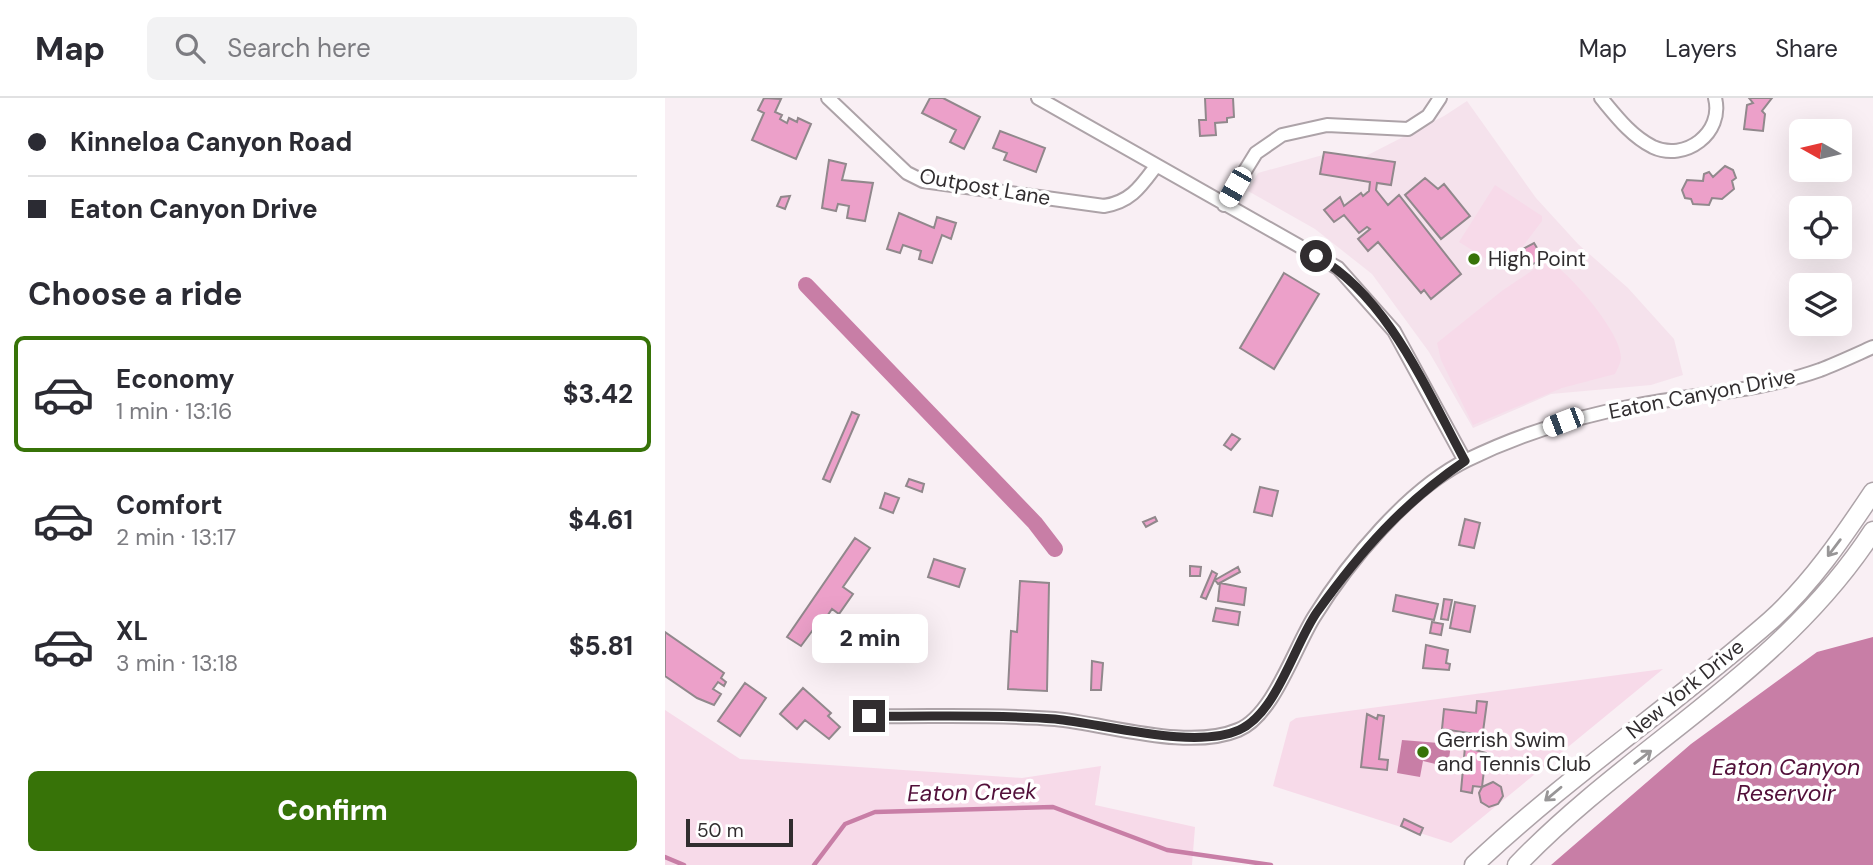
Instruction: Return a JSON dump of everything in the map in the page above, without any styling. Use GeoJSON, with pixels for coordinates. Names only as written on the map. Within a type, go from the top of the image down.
{"type":"FeatureCollection","features":[{"type":"Feature","properties":{"kind":"main road","name":"New York Drive"},"geometry":{"type":"LineString","coordinates":[[1474,865],[1553,794],[1771,620],[1813,576],[1873,492]]}},
{"type":"Feature","properties":{"kind":"main road","name":"New York Drive"},"geometry":{"type":"LineString","coordinates":[[1517,865],[1546,834],[1704,709],[1791,633],[1852,564],[1873,531]]}},
{"type":"Feature","properties":{"kind":"street","name":"Outpost Lane"},"geometry":{"type":"LineString","coordinates":[[828,98],[907,173],[923,181],[1104,205],[1125,200],[1136,193],[1156,166]]}},
{"type":"Feature","properties":{"kind":"street"},"geometry":{"type":"LineString","coordinates":[[1038,98],[1338,268],[1394,331],[1465,461]]}},
{"type":"Feature","properties":{"kind":"street"},"geometry":{"type":"LineString","coordinates":[[1224,205],[1256,153],[1282,135],[1327,125],[1408,129],[1428,116],[1440,98]]}},
{"type":"Feature","properties":{"kind":"street"},"geometry":{"type":"LineString","coordinates":[[1601,98],[1639,138],[1655,148],[1674,151],[1693,146],[1709,132],[1716,113],[1715,98]]}},
{"type":"Feature","properties":{"kind":"street","name":"Eaton Canyon Drive"},"geometry":{"type":"LineString","coordinates":[[869,716],[1054,719],[1173,736],[1216,737],[1241,730],[1259,716],[1275,694],[1288,663],[1315,615],[1373,538],[1427,487],[1465,461],[1563,422],[1637,405],[1755,387],[1818,370],[1873,347]]}},
{"type":"Feature","properties":{"kind":"shaded area","name":"High Point"},"geometry":{"type":"Polygon","coordinates":[[[1467,101],[1536,198],[1578,244],[1628,288],[1674,339],[1683,375],[1651,385],[1551,394],[1473,428],[1429,352],[1372,274],[1315,229],[1248,191],[1258,173],[1330,153],[1364,157],[1444,116],[1467,101]]]}},
{"type":"Feature","properties":{"kind":"shaded area"},"geometry":{"type":"Polygon","coordinates":[[[1495,185],[1542,216],[1542,221],[1517,254],[1488,260],[1459,242],[1495,185]]]}},
{"type":"Feature","properties":{"kind":"shaded area"},"geometry":{"type":"Polygon","coordinates":[[[1548,260],[1569,277],[1604,320],[1619,348],[1621,359],[1618,369],[1615,374],[1562,388],[1473,425],[1441,360],[1437,343],[1503,290],[1548,260]]]}},
{"type":"Feature","properties":{"kind":"shaded area","name":"Gerrish Swim and Tennis Club"},"geometry":{"type":"Polygon","coordinates":[[[1663,669],[1451,843],[1273,786],[1290,722],[1296,718],[1663,669]]]}},
{"type":"Feature","properties":{"kind":"shaded area"},"geometry":{"type":"Polygon","coordinates":[[[665,710],[740,759],[1022,778],[1101,766],[1095,805],[1195,827],[1192,865],[665,865],[665,710]]]}},
{"type":"Feature","properties":{"kind":"water","name":"Eaton Canyon Reservoir"},"geometry":{"type":"Polygon","coordinates":[[[1873,637],[1873,865],[1551,865],[1691,744],[1817,652],[1873,637]]]}},
{"type":"Feature","properties":{"kind":"water"},"geometry":{"type":"Polygon","coordinates":[[[1402,740],[1451,744],[1448,767],[1423,761],[1420,777],[1397,773],[1402,740]]]}},
{"type":"Feature","properties":{"kind":"building"},"geometry":{"type":"Polygon","coordinates":[[[764,98],[781,99],[775,112],[782,115],[780,119],[787,123],[789,118],[797,122],[798,118],[811,124],[796,159],[752,140],[764,113],[758,110],[764,98]]]}},
{"type":"Feature","properties":{"kind":"building"},"geometry":{"type":"Polygon","coordinates":[[[930,98],[943,98],[980,117],[964,149],[950,142],[956,130],[922,113],[930,98]]]}},
{"type":"Feature","properties":{"kind":"building"},"geometry":{"type":"Polygon","coordinates":[[[1205,98],[1233,98],[1234,117],[1227,118],[1227,122],[1215,123],[1216,135],[1200,136],[1199,120],[1206,120],[1205,98]]]}},
{"type":"Feature","properties":{"kind":"building"},"geometry":{"type":"Polygon","coordinates":[[[1749,98],[1772,98],[1762,111],[1765,114],[1763,131],[1744,129],[1747,105],[1753,103],[1749,98]]]}},
{"type":"Feature","properties":{"kind":"building"},"geometry":{"type":"Polygon","coordinates":[[[1000,131],[1045,148],[1036,172],[1004,160],[1007,153],[993,148],[1000,131]]]}},
{"type":"Feature","properties":{"kind":"building"},"geometry":{"type":"Polygon","coordinates":[[[1324,152],[1395,162],[1391,185],[1377,183],[1376,190],[1388,205],[1399,195],[1461,274],[1431,299],[1424,290],[1421,293],[1378,242],[1368,251],[1358,239],[1370,229],[1367,227],[1359,233],[1344,215],[1334,222],[1324,210],[1340,197],[1344,206],[1361,193],[1363,196],[1369,191],[1370,182],[1320,174],[1324,152]]]}},
{"type":"Feature","properties":{"kind":"building"},"geometry":{"type":"Polygon","coordinates":[[[829,160],[846,164],[842,180],[873,183],[865,221],[847,218],[849,206],[838,204],[836,211],[822,208],[829,160]]]}},
{"type":"Feature","properties":{"kind":"building"},"geometry":{"type":"Polygon","coordinates":[[[1725,166],[1733,170],[1736,178],[1732,181],[1734,189],[1722,199],[1712,198],[1709,205],[1693,204],[1691,199],[1685,198],[1682,190],[1687,180],[1703,181],[1704,174],[1709,172],[1713,177],[1725,166]]]}},
{"type":"Feature","properties":{"kind":"building"},"geometry":{"type":"Polygon","coordinates":[[[1425,178],[1438,189],[1444,184],[1470,216],[1441,239],[1405,195],[1425,178]]]}},
{"type":"Feature","properties":{"kind":"building"},"geometry":{"type":"Polygon","coordinates":[[[790,196],[785,209],[777,206],[781,197],[790,196]]]}},
{"type":"Feature","properties":{"kind":"building"},"geometry":{"type":"Polygon","coordinates":[[[899,213],[934,228],[937,217],[956,223],[951,239],[942,235],[932,263],[919,259],[921,251],[903,245],[900,253],[887,249],[899,213]]]}},
{"type":"Feature","properties":{"kind":"building"},"geometry":{"type":"Polygon","coordinates":[[[1534,243],[1543,258],[1528,267],[1519,251],[1534,243]]]}},
{"type":"Feature","properties":{"kind":"building"},"geometry":{"type":"Polygon","coordinates":[[[1284,273],[1319,294],[1274,369],[1240,348],[1284,273]]]}},
{"type":"Feature","properties":{"kind":"building"},"geometry":{"type":"Polygon","coordinates":[[[852,412],[859,415],[830,482],[823,479],[852,412]]]}},
{"type":"Feature","properties":{"kind":"building"},"geometry":{"type":"Polygon","coordinates":[[[1232,434],[1240,439],[1231,450],[1224,445],[1232,434]]]}},
{"type":"Feature","properties":{"kind":"building"},"geometry":{"type":"Polygon","coordinates":[[[909,479],[924,484],[922,492],[906,486],[909,479]]]}},
{"type":"Feature","properties":{"kind":"building"},"geometry":{"type":"Polygon","coordinates":[[[1260,487],[1278,491],[1272,516],[1254,512],[1260,487]]]}},
{"type":"Feature","properties":{"kind":"building"},"geometry":{"type":"Polygon","coordinates":[[[885,493],[899,498],[893,513],[880,508],[885,493]]]}},
{"type":"Feature","properties":{"kind":"building"},"geometry":{"type":"Polygon","coordinates":[[[1155,517],[1157,521],[1146,527],[1143,522],[1155,517]]]}},
{"type":"Feature","properties":{"kind":"building"},"geometry":{"type":"Polygon","coordinates":[[[1465,519],[1480,523],[1474,548],[1459,545],[1465,519]]]}},
{"type":"Feature","properties":{"kind":"building"},"geometry":{"type":"Polygon","coordinates":[[[855,538],[870,548],[843,587],[853,594],[839,614],[832,609],[821,625],[818,623],[801,646],[787,637],[855,538]]]}},
{"type":"Feature","properties":{"kind":"building"},"geometry":{"type":"Polygon","coordinates":[[[934,559],[965,569],[959,587],[928,577],[934,559]]]}},
{"type":"Feature","properties":{"kind":"building"},"geometry":{"type":"Polygon","coordinates":[[[1190,566],[1201,567],[1200,576],[1190,576],[1190,566]]]}},
{"type":"Feature","properties":{"kind":"building"},"geometry":{"type":"Polygon","coordinates":[[[1238,567],[1240,572],[1218,584],[1215,580],[1238,567]]]}},
{"type":"Feature","properties":{"kind":"building"},"geometry":{"type":"Polygon","coordinates":[[[1212,571],[1217,574],[1206,599],[1201,597],[1212,571]]]}},
{"type":"Feature","properties":{"kind":"building"},"geometry":{"type":"Polygon","coordinates":[[[1020,581],[1049,583],[1047,691],[1008,689],[1011,631],[1017,632],[1020,581]]]}},
{"type":"Feature","properties":{"kind":"building"},"geometry":{"type":"Polygon","coordinates":[[[1220,583],[1246,588],[1244,605],[1218,601],[1220,583]]]}},
{"type":"Feature","properties":{"kind":"building"},"geometry":{"type":"Polygon","coordinates":[[[1396,595],[1438,604],[1434,620],[1393,611],[1396,595]]]}},
{"type":"Feature","properties":{"kind":"building"},"geometry":{"type":"Polygon","coordinates":[[[1444,599],[1452,600],[1448,620],[1441,619],[1444,599]]]}},
{"type":"Feature","properties":{"kind":"building"},"geometry":{"type":"Polygon","coordinates":[[[1455,602],[1475,606],[1470,632],[1450,628],[1455,602]]]}},
{"type":"Feature","properties":{"kind":"building"},"geometry":{"type":"Polygon","coordinates":[[[1216,608],[1240,612],[1238,625],[1213,621],[1216,608]]]}},
{"type":"Feature","properties":{"kind":"building"},"geometry":{"type":"Polygon","coordinates":[[[1432,622],[1443,624],[1441,635],[1430,633],[1432,622]]]}},
{"type":"Feature","properties":{"kind":"building"},"geometry":{"type":"Polygon","coordinates":[[[665,632],[724,673],[721,678],[726,682],[724,686],[718,682],[713,689],[721,694],[714,705],[697,698],[665,676],[665,632]]]}},
{"type":"Feature","properties":{"kind":"building"},"geometry":{"type":"Polygon","coordinates":[[[1426,645],[1448,650],[1446,663],[1450,664],[1449,670],[1423,668],[1426,645]]]}},
{"type":"Feature","properties":{"kind":"building"},"geometry":{"type":"Polygon","coordinates":[[[1092,661],[1103,663],[1101,690],[1091,690],[1092,661]]]}},
{"type":"Feature","properties":{"kind":"building"},"geometry":{"type":"Polygon","coordinates":[[[745,683],[766,698],[740,736],[718,721],[745,683]]]}},
{"type":"Feature","properties":{"kind":"building"},"geometry":{"type":"Polygon","coordinates":[[[803,688],[831,713],[828,716],[840,727],[829,739],[805,720],[797,729],[780,714],[803,688]]]}},
{"type":"Feature","properties":{"kind":"building"},"geometry":{"type":"Polygon","coordinates":[[[1477,701],[1487,702],[1482,739],[1475,738],[1476,734],[1442,729],[1444,709],[1476,713],[1477,701]]]}},
{"type":"Feature","properties":{"kind":"building"},"geometry":{"type":"Polygon","coordinates":[[[1367,714],[1377,719],[1378,715],[1384,716],[1379,759],[1388,760],[1387,770],[1361,767],[1367,714]]]}},
{"type":"Feature","properties":{"kind":"building"},"geometry":{"type":"Polygon","coordinates":[[[1465,747],[1486,753],[1482,787],[1473,786],[1472,793],[1461,791],[1465,747]]]}},
{"type":"Feature","properties":{"kind":"building"},"geometry":{"type":"Polygon","coordinates":[[[1493,782],[1501,787],[1503,796],[1498,804],[1489,807],[1481,802],[1479,793],[1482,787],[1493,782]]]}},
{"type":"Feature","properties":{"kind":"building"},"geometry":{"type":"Polygon","coordinates":[[[1404,819],[1423,828],[1420,835],[1401,826],[1404,819]]]}},
{"type":"Feature","properties":{"kind":"waterway"},"geometry":{"type":"LineString","coordinates":[[806,285],[1035,523],[1055,549]]}},
{"type":"Feature","properties":{"kind":"waterway","name":"Eaton Creek"},"geometry":{"type":"LineString","coordinates":[[814,865],[845,824],[875,812],[1053,807],[1167,850],[1271,865]]}},
{"type":"Feature","properties":{"kind":"waterway","name":"Eaton Creek"},"geometry":{"type":"LineString","coordinates":[[665,857],[684,865]]}},
{"type":"Feature","properties":{"kind":"place","name":"High Point"},"geometry":{"type":"Point","coordinates":[1474,259]}},
{"type":"Feature","properties":{"kind":"place","name":"Gerrish Swim and Tennis Club"},"geometry":{"type":"Point","coordinates":[1423,752]}},
{"type":"Feature","properties":{"kind":"route"},"geometry":{"type":"LineString","coordinates":[[869,716],[1054,719],[1173,736],[1216,737],[1241,730],[1259,716],[1275,694],[1288,663],[1315,615],[1373,538],[1427,487],[1465,461],[1394,331],[1338,268],[1316,256]]}}]}
